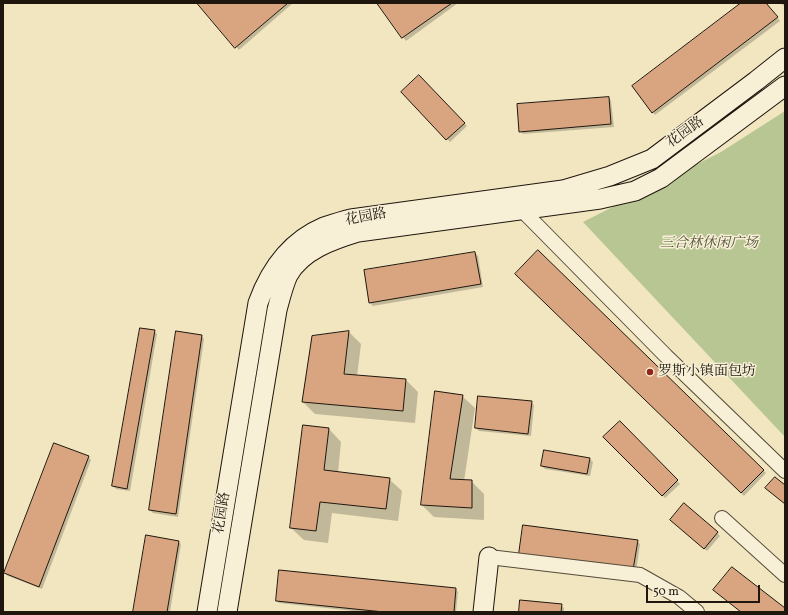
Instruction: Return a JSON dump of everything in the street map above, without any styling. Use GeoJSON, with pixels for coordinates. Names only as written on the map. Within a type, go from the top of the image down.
{"type":"FeatureCollection","features":[{"type":"Feature","properties":{"kind":"main road","name":"花园路"},"geometry":{"type":"LineString","coordinates":[[227,612],[277,310],[288,275],[303,257],[334,240],[358,232],[516,203],[610,176],[652,159],[785,58]]}},
{"type":"Feature","properties":{"kind":"main road","name":"花园路"},"geometry":{"type":"LineString","coordinates":[[208,612],[258,302],[276,265],[290,250],[306,237],[323,227],[351,219],[516,203],[600,199],[635,191],[661,178],[785,86]]}},
{"type":"Feature","properties":{"kind":"main road"},"geometry":{"type":"LineString","coordinates":[[484,612],[489,557]]}},
{"type":"Feature","properties":{"kind":"street"},"geometry":{"type":"LineString","coordinates":[[516,203],[666,356],[785,471]]}},
{"type":"Feature","properties":{"kind":"street"},"geometry":{"type":"LineString","coordinates":[[722,518],[785,575]]}},
{"type":"Feature","properties":{"kind":"street"},"geometry":{"type":"LineString","coordinates":[[489,557],[640,574],[679,597],[697,612]]}},
{"type":"Feature","properties":{"kind":"green space","name":"三合林休闲广场"},"geometry":{"type":"Polygon","coordinates":[[[785,111],[785,437],[583,222],[721,152],[785,111]]]}},
{"type":"Feature","properties":{"kind":"building"},"geometry":{"type":"Polygon","coordinates":[[[197,3],[288,3],[235,48],[197,3]]]}},
{"type":"Feature","properties":{"kind":"building"},"geometry":{"type":"Polygon","coordinates":[[[377,3],[452,3],[402,38],[377,3]]]}},
{"type":"Feature","properties":{"kind":"building"},"geometry":{"type":"Polygon","coordinates":[[[741,3],[766,3],[778,17],[652,113],[632,86],[741,3]]]}},
{"type":"Feature","properties":{"kind":"building"},"geometry":{"type":"Polygon","coordinates":[[[419,75],[465,123],[446,140],[401,92],[419,75]]]}},
{"type":"Feature","properties":{"kind":"building"},"geometry":{"type":"Polygon","coordinates":[[[609,97],[611,124],[519,132],[517,104],[609,97]]]}},
{"type":"Feature","properties":{"kind":"building"},"geometry":{"type":"Polygon","coordinates":[[[538,250],[764,470],[741,493],[515,274],[538,250]]]}},
{"type":"Feature","properties":{"kind":"building"},"geometry":{"type":"Polygon","coordinates":[[[475,252],[481,284],[369,303],[364,270],[475,252]]]}},
{"type":"Feature","properties":{"kind":"building"},"geometry":{"type":"Polygon","coordinates":[[[140,328],[155,330],[127,489],[112,486],[140,328]]]}},
{"type":"Feature","properties":{"kind":"building"},"geometry":{"type":"Polygon","coordinates":[[[176,331],[202,335],[176,514],[149,510],[176,331]]]}},
{"type":"Feature","properties":{"kind":"building"},"geometry":{"type":"Polygon","coordinates":[[[349,331],[344,374],[406,379],[403,411],[302,402],[312,336],[349,331]]]}},
{"type":"Feature","properties":{"kind":"building"},"geometry":{"type":"Polygon","coordinates":[[[435,391],[463,395],[450,479],[472,480],[472,508],[421,505],[435,391]]]}},
{"type":"Feature","properties":{"kind":"building"},"geometry":{"type":"Polygon","coordinates":[[[478,396],[532,401],[528,434],[475,428],[478,396]]]}},
{"type":"Feature","properties":{"kind":"building"},"geometry":{"type":"Polygon","coordinates":[[[620,421],[678,480],[662,496],[603,437],[620,421]]]}},
{"type":"Feature","properties":{"kind":"building"},"geometry":{"type":"Polygon","coordinates":[[[303,425],[329,428],[324,470],[390,478],[386,509],[320,502],[316,531],[290,528],[303,425]]]}},
{"type":"Feature","properties":{"kind":"building"},"geometry":{"type":"Polygon","coordinates":[[[54,443],[89,456],[39,587],[4,573],[54,443]]]}},
{"type":"Feature","properties":{"kind":"building"},"geometry":{"type":"Polygon","coordinates":[[[544,450],[590,458],[587,474],[541,466],[544,450]]]}},
{"type":"Feature","properties":{"kind":"building"},"geometry":{"type":"Polygon","coordinates":[[[775,477],[785,485],[785,504],[765,488],[775,477]]]}},
{"type":"Feature","properties":{"kind":"building"},"geometry":{"type":"Polygon","coordinates":[[[684,503],[718,532],[704,549],[670,520],[684,503]]]}},
{"type":"Feature","properties":{"kind":"building"},"geometry":{"type":"Polygon","coordinates":[[[523,525],[638,540],[633,570],[519,554],[523,525]]]}},
{"type":"Feature","properties":{"kind":"building"},"geometry":{"type":"Polygon","coordinates":[[[146,535],[179,541],[167,612],[133,612],[146,535]]]}},
{"type":"Feature","properties":{"kind":"building"},"geometry":{"type":"Polygon","coordinates":[[[732,567],[785,608],[785,612],[741,612],[713,590],[732,567]]]}},
{"type":"Feature","properties":{"kind":"building"},"geometry":{"type":"Polygon","coordinates":[[[279,570],[456,588],[454,612],[384,612],[276,601],[279,570]]]}},
{"type":"Feature","properties":{"kind":"building"},"geometry":{"type":"Polygon","coordinates":[[[520,600],[562,604],[561,612],[519,612],[520,600]]]}},
{"type":"Feature","properties":{"kind":"place","name":"罗斯小镇面包坊"},"geometry":{"type":"Point","coordinates":[650,372]}}]}
